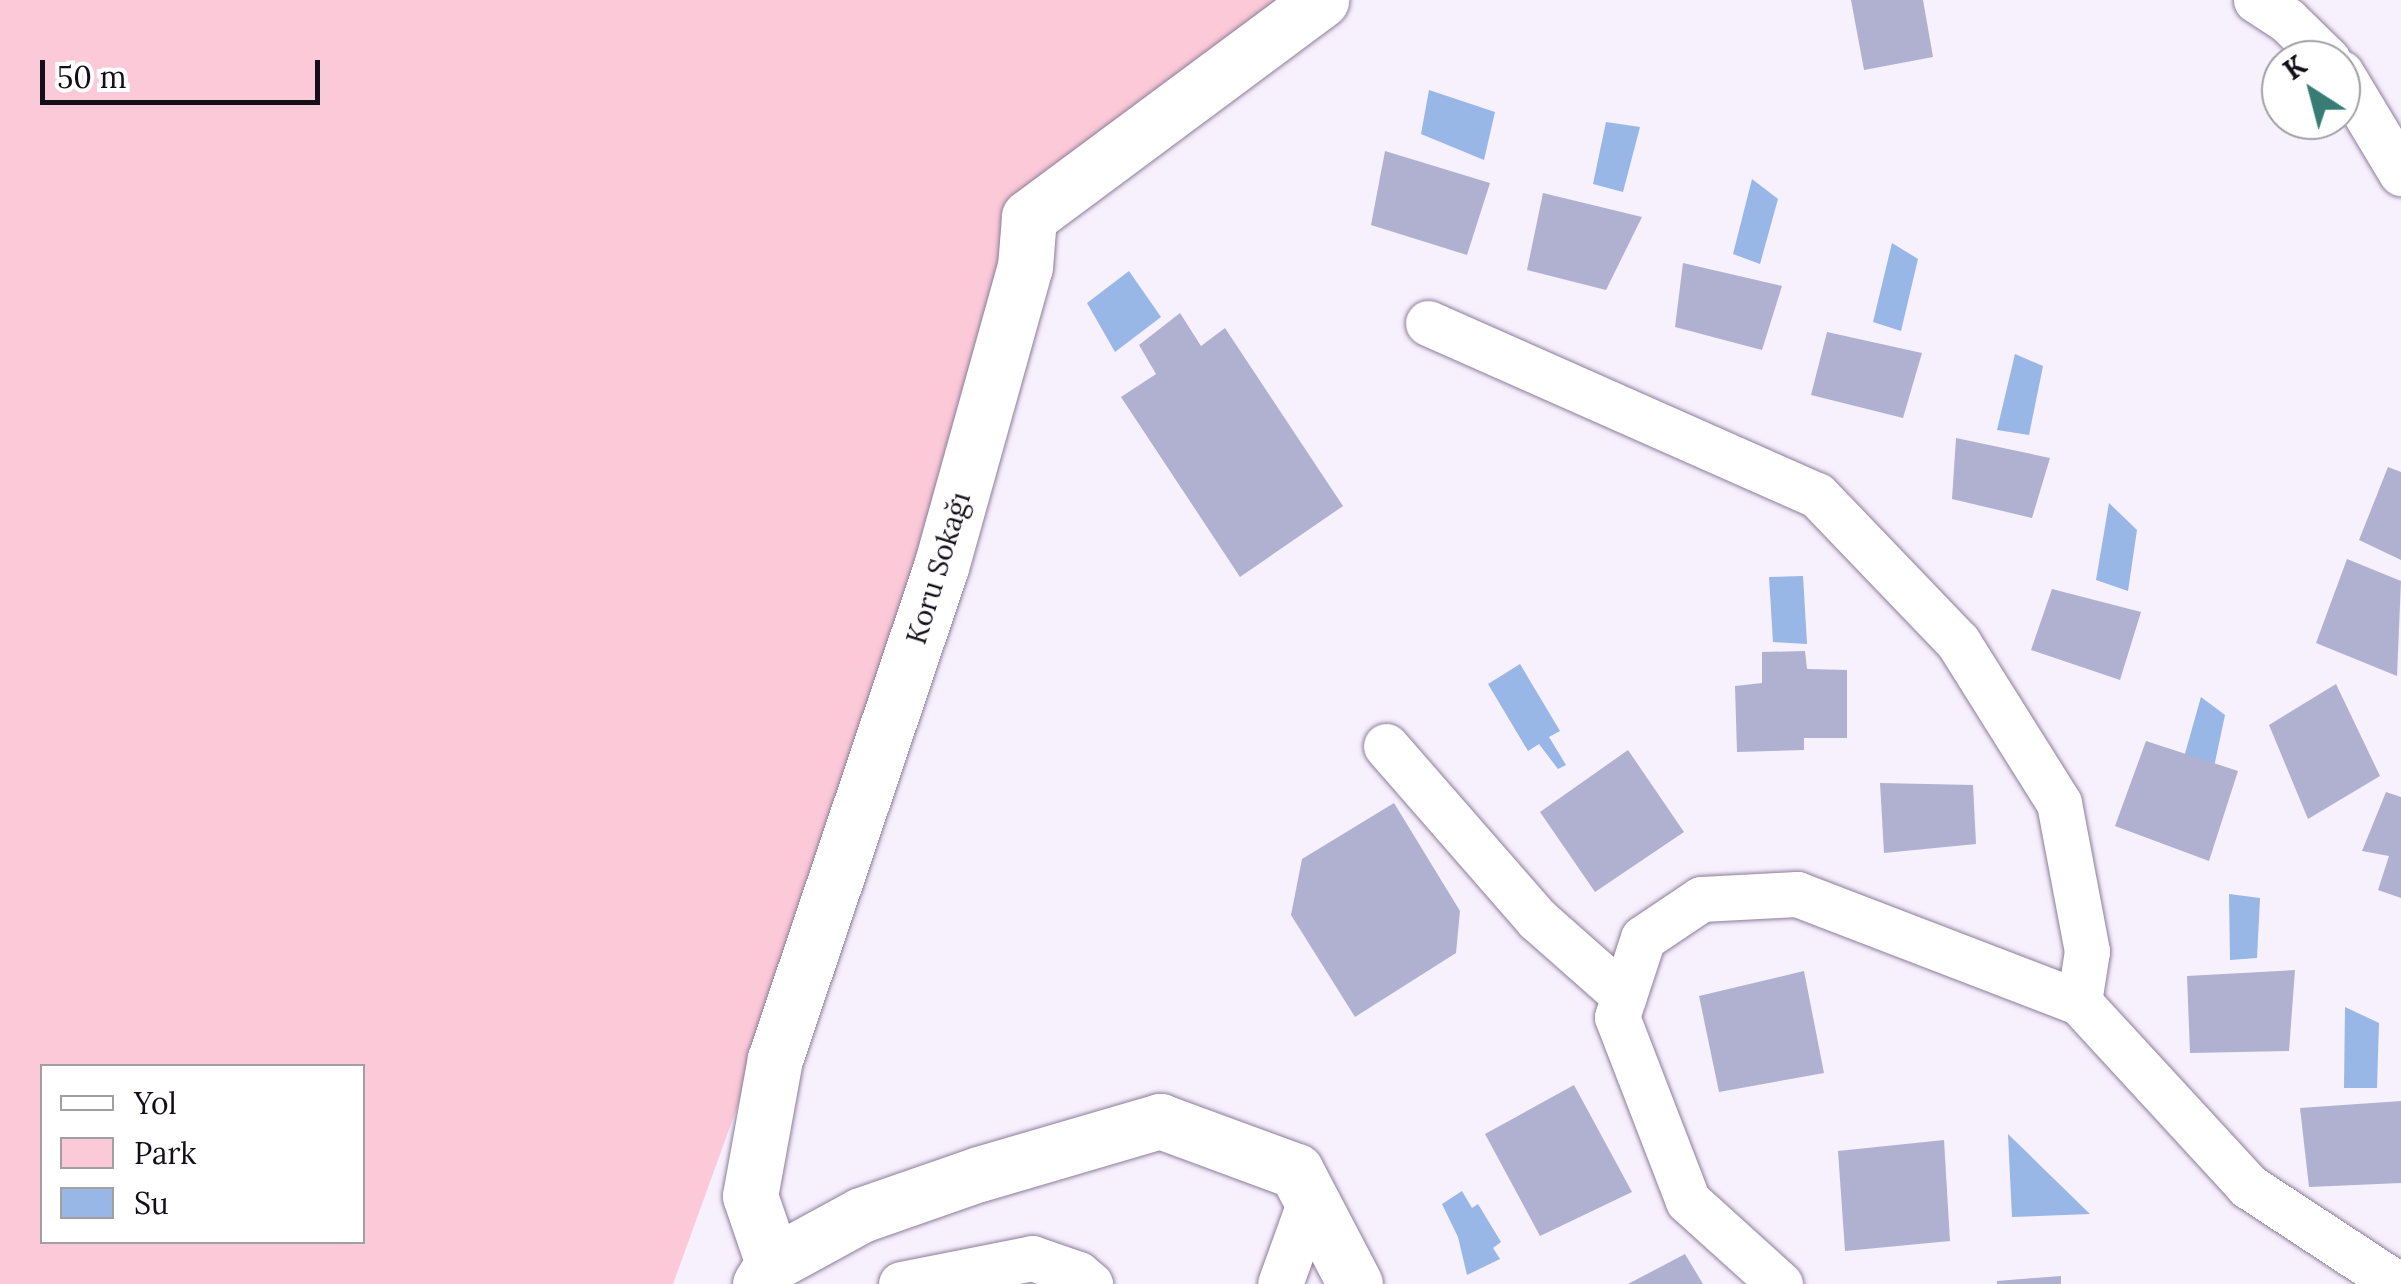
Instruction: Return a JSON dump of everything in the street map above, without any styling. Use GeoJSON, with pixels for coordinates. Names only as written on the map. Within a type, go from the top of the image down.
{"type":"FeatureCollection","features":[{"type":"Feature","properties":{"kind":"street","name":"Koru Sokağı"},"geometry":{"type":"LineString","coordinates":[[766,1274],[750,1196],[774,1058],[941,567],[1025,268],[1029,217],[1321,0]]}},
{"type":"Feature","properties":{"kind":"street"},"geometry":{"type":"LineString","coordinates":[[2256,0],[2287,20],[2308,40]]}},
{"type":"Feature","properties":{"kind":"street"},"geometry":{"type":"LineString","coordinates":[[2361,106],[2401,173]]}},
{"type":"Feature","properties":{"kind":"street"},"geometry":{"type":"LineString","coordinates":[[1428,322],[1816,496],[1958,642],[2060,803],[2086,951],[2079,1002]]}},
{"type":"Feature","properties":{"kind":"street"},"geometry":{"type":"LineString","coordinates":[[1386,746],[1537,919],[1624,996]]}},
{"type":"Feature","properties":{"kind":"street"},"geometry":{"type":"LineString","coordinates":[[1780,1284],[1688,1202],[1617,1018],[1643,938],[1701,899],[1796,894],[2079,1002],[2248,1186],[2397,1284]]}},
{"type":"Feature","properties":{"kind":"street"},"geometry":{"type":"LineString","coordinates":[[766,1274],[860,1215],[979,1174],[1160,1121],[1296,1171],[1355,1284]]}},
{"type":"Feature","properties":{"kind":"street"},"geometry":{"type":"LineString","coordinates":[[1280,1284],[1311,1198]]}},
{"type":"Feature","properties":{"kind":"street"},"geometry":{"type":"LineString","coordinates":[[901,1284],[1032,1258],[1078,1274],[1090,1284]]}},
{"type":"Feature","properties":{"kind":"green space"},"geometry":{"type":"Polygon","coordinates":[[[0,0],[1329,0],[1060,217],[673,1284],[0,1284],[0,0]]]}},
{"type":"Feature","properties":{"kind":"water"},"geometry":{"type":"Polygon","coordinates":[[[1429,90],[1495,112],[1484,160],[1421,134],[1429,90]]]}},
{"type":"Feature","properties":{"kind":"water"},"geometry":{"type":"Polygon","coordinates":[[[1606,122],[1640,127],[1623,192],[1593,184],[1606,122]]]}},
{"type":"Feature","properties":{"kind":"water"},"geometry":{"type":"Polygon","coordinates":[[[1752,179],[1778,199],[1760,264],[1733,254],[1752,179]]]}},
{"type":"Feature","properties":{"kind":"water"},"geometry":{"type":"Polygon","coordinates":[[[1892,243],[1918,259],[1901,331],[1873,322],[1892,243]]]}},
{"type":"Feature","properties":{"kind":"water"},"geometry":{"type":"Polygon","coordinates":[[[1129,271],[1161,317],[1115,352],[1087,303],[1129,271]]]}},
{"type":"Feature","properties":{"kind":"water"},"geometry":{"type":"Polygon","coordinates":[[[2015,354],[2043,366],[2029,435],[1997,430],[2015,354]]]}},
{"type":"Feature","properties":{"kind":"water"},"geometry":{"type":"Polygon","coordinates":[[[2109,503],[2137,530],[2128,591],[2096,580],[2109,503]]]}},
{"type":"Feature","properties":{"kind":"water"},"geometry":{"type":"Polygon","coordinates":[[[1803,576],[1807,644],[1773,642],[1769,577],[1803,576]]]}},
{"type":"Feature","properties":{"kind":"water"},"geometry":{"type":"Polygon","coordinates":[[[1520,664],[1560,731],[1549,737],[1566,765],[1558,769],[1539,744],[1528,751],[1488,684],[1520,664]]]}},
{"type":"Feature","properties":{"kind":"water"},"geometry":{"type":"Polygon","coordinates":[[[2201,697],[2225,715],[2214,767],[2184,757],[2201,697]]]}},
{"type":"Feature","properties":{"kind":"water"},"geometry":{"type":"Polygon","coordinates":[[[2229,894],[2260,898],[2257,958],[2230,960],[2229,894]]]}},
{"type":"Feature","properties":{"kind":"water"},"geometry":{"type":"Polygon","coordinates":[[[2345,1007],[2379,1023],[2377,1088],[2344,1088],[2345,1007]]]}},
{"type":"Feature","properties":{"kind":"water"},"geometry":{"type":"Polygon","coordinates":[[[2008,1134],[2090,1214],[2012,1217],[2008,1134]]]}},
{"type":"Feature","properties":{"kind":"water"},"geometry":{"type":"Polygon","coordinates":[[[1462,1191],[1472,1208],[1478,1204],[1501,1242],[1493,1248],[1500,1259],[1467,1275],[1458,1237],[1442,1204],[1462,1191]]]}},
{"type":"Feature","properties":{"kind":"building"},"geometry":{"type":"Polygon","coordinates":[[[1851,0],[1923,0],[1933,57],[1864,70],[1851,0]]]}},
{"type":"Feature","properties":{"kind":"building"},"geometry":{"type":"Polygon","coordinates":[[[1385,151],[1490,183],[1467,255],[1371,225],[1385,151]]]}},
{"type":"Feature","properties":{"kind":"building"},"geometry":{"type":"Polygon","coordinates":[[[1543,193],[1642,217],[1606,290],[1527,270],[1543,193]]]}},
{"type":"Feature","properties":{"kind":"building"},"geometry":{"type":"Polygon","coordinates":[[[1683,263],[1782,286],[1762,350],[1675,327],[1683,263]]]}},
{"type":"Feature","properties":{"kind":"building"},"geometry":{"type":"Polygon","coordinates":[[[1180,313],[1201,346],[1225,328],[1343,506],[1240,577],[1121,397],[1156,374],[1139,345],[1180,313]]]}},
{"type":"Feature","properties":{"kind":"building"},"geometry":{"type":"Polygon","coordinates":[[[1827,332],[1922,353],[1903,418],[1811,395],[1827,332]]]}},
{"type":"Feature","properties":{"kind":"building"},"geometry":{"type":"Polygon","coordinates":[[[1956,438],[2050,458],[2032,518],[1952,499],[1956,438]]]}},
{"type":"Feature","properties":{"kind":"building"},"geometry":{"type":"Polygon","coordinates":[[[2388,467],[2401,472],[2401,560],[2359,540],[2388,467]]]}},
{"type":"Feature","properties":{"kind":"building"},"geometry":{"type":"Polygon","coordinates":[[[2347,559],[2401,581],[2397,676],[2316,643],[2347,559]]]}},
{"type":"Feature","properties":{"kind":"building"},"geometry":{"type":"Polygon","coordinates":[[[2052,589],[2141,612],[2120,680],[2031,650],[2052,589]]]}},
{"type":"Feature","properties":{"kind":"building"},"geometry":{"type":"Polygon","coordinates":[[[1805,651],[1807,669],[1847,670],[1847,738],[1804,738],[1804,750],[1737,752],[1735,686],[1762,683],[1762,652],[1805,651]]]}},
{"type":"Feature","properties":{"kind":"building"},"geometry":{"type":"Polygon","coordinates":[[[2336,684],[2380,776],[2308,819],[2269,725],[2336,684]]]}},
{"type":"Feature","properties":{"kind":"building"},"geometry":{"type":"Polygon","coordinates":[[[2146,741],[2238,771],[2209,861],[2115,826],[2146,741]]]}},
{"type":"Feature","properties":{"kind":"building"},"geometry":{"type":"Polygon","coordinates":[[[1628,750],[1684,832],[1595,892],[1540,812],[1628,750]]]}},
{"type":"Feature","properties":{"kind":"building"},"geometry":{"type":"Polygon","coordinates":[[[1880,783],[1973,785],[1976,844],[1884,853],[1880,783]]]}},
{"type":"Feature","properties":{"kind":"building"},"geometry":{"type":"Polygon","coordinates":[[[2386,792],[2401,797],[2401,898],[2378,890],[2389,856],[2362,851],[2386,792]]]}},
{"type":"Feature","properties":{"kind":"building"},"geometry":{"type":"Polygon","coordinates":[[[1394,803],[1460,911],[1456,953],[1355,1017],[1291,915],[1302,859],[1394,803]]]}},
{"type":"Feature","properties":{"kind":"building"},"geometry":{"type":"Polygon","coordinates":[[[2295,970],[2289,1051],[2190,1053],[2187,976],[2295,970]]]}},
{"type":"Feature","properties":{"kind":"building"},"geometry":{"type":"Polygon","coordinates":[[[1804,971],[1824,1073],[1719,1092],[1699,996],[1804,971]]]}},
{"type":"Feature","properties":{"kind":"building"},"geometry":{"type":"Polygon","coordinates":[[[1574,1085],[1632,1192],[1540,1236],[1485,1134],[1574,1085]]]}},
{"type":"Feature","properties":{"kind":"building"},"geometry":{"type":"Polygon","coordinates":[[[2401,1101],[2401,1183],[2309,1187],[2300,1108],[2401,1101]]]}},
{"type":"Feature","properties":{"kind":"building"},"geometry":{"type":"Polygon","coordinates":[[[1944,1140],[1950,1241],[1845,1251],[1838,1151],[1944,1140]]]}},
{"type":"Feature","properties":{"kind":"building"},"geometry":{"type":"Polygon","coordinates":[[[1685,1254],[1703,1284],[1628,1284],[1685,1254]]]}},
{"type":"Feature","properties":{"kind":"building"},"geometry":{"type":"Polygon","coordinates":[[[2061,1276],[2061,1284],[1997,1284],[1997,1281],[2061,1276]]]}}]}
